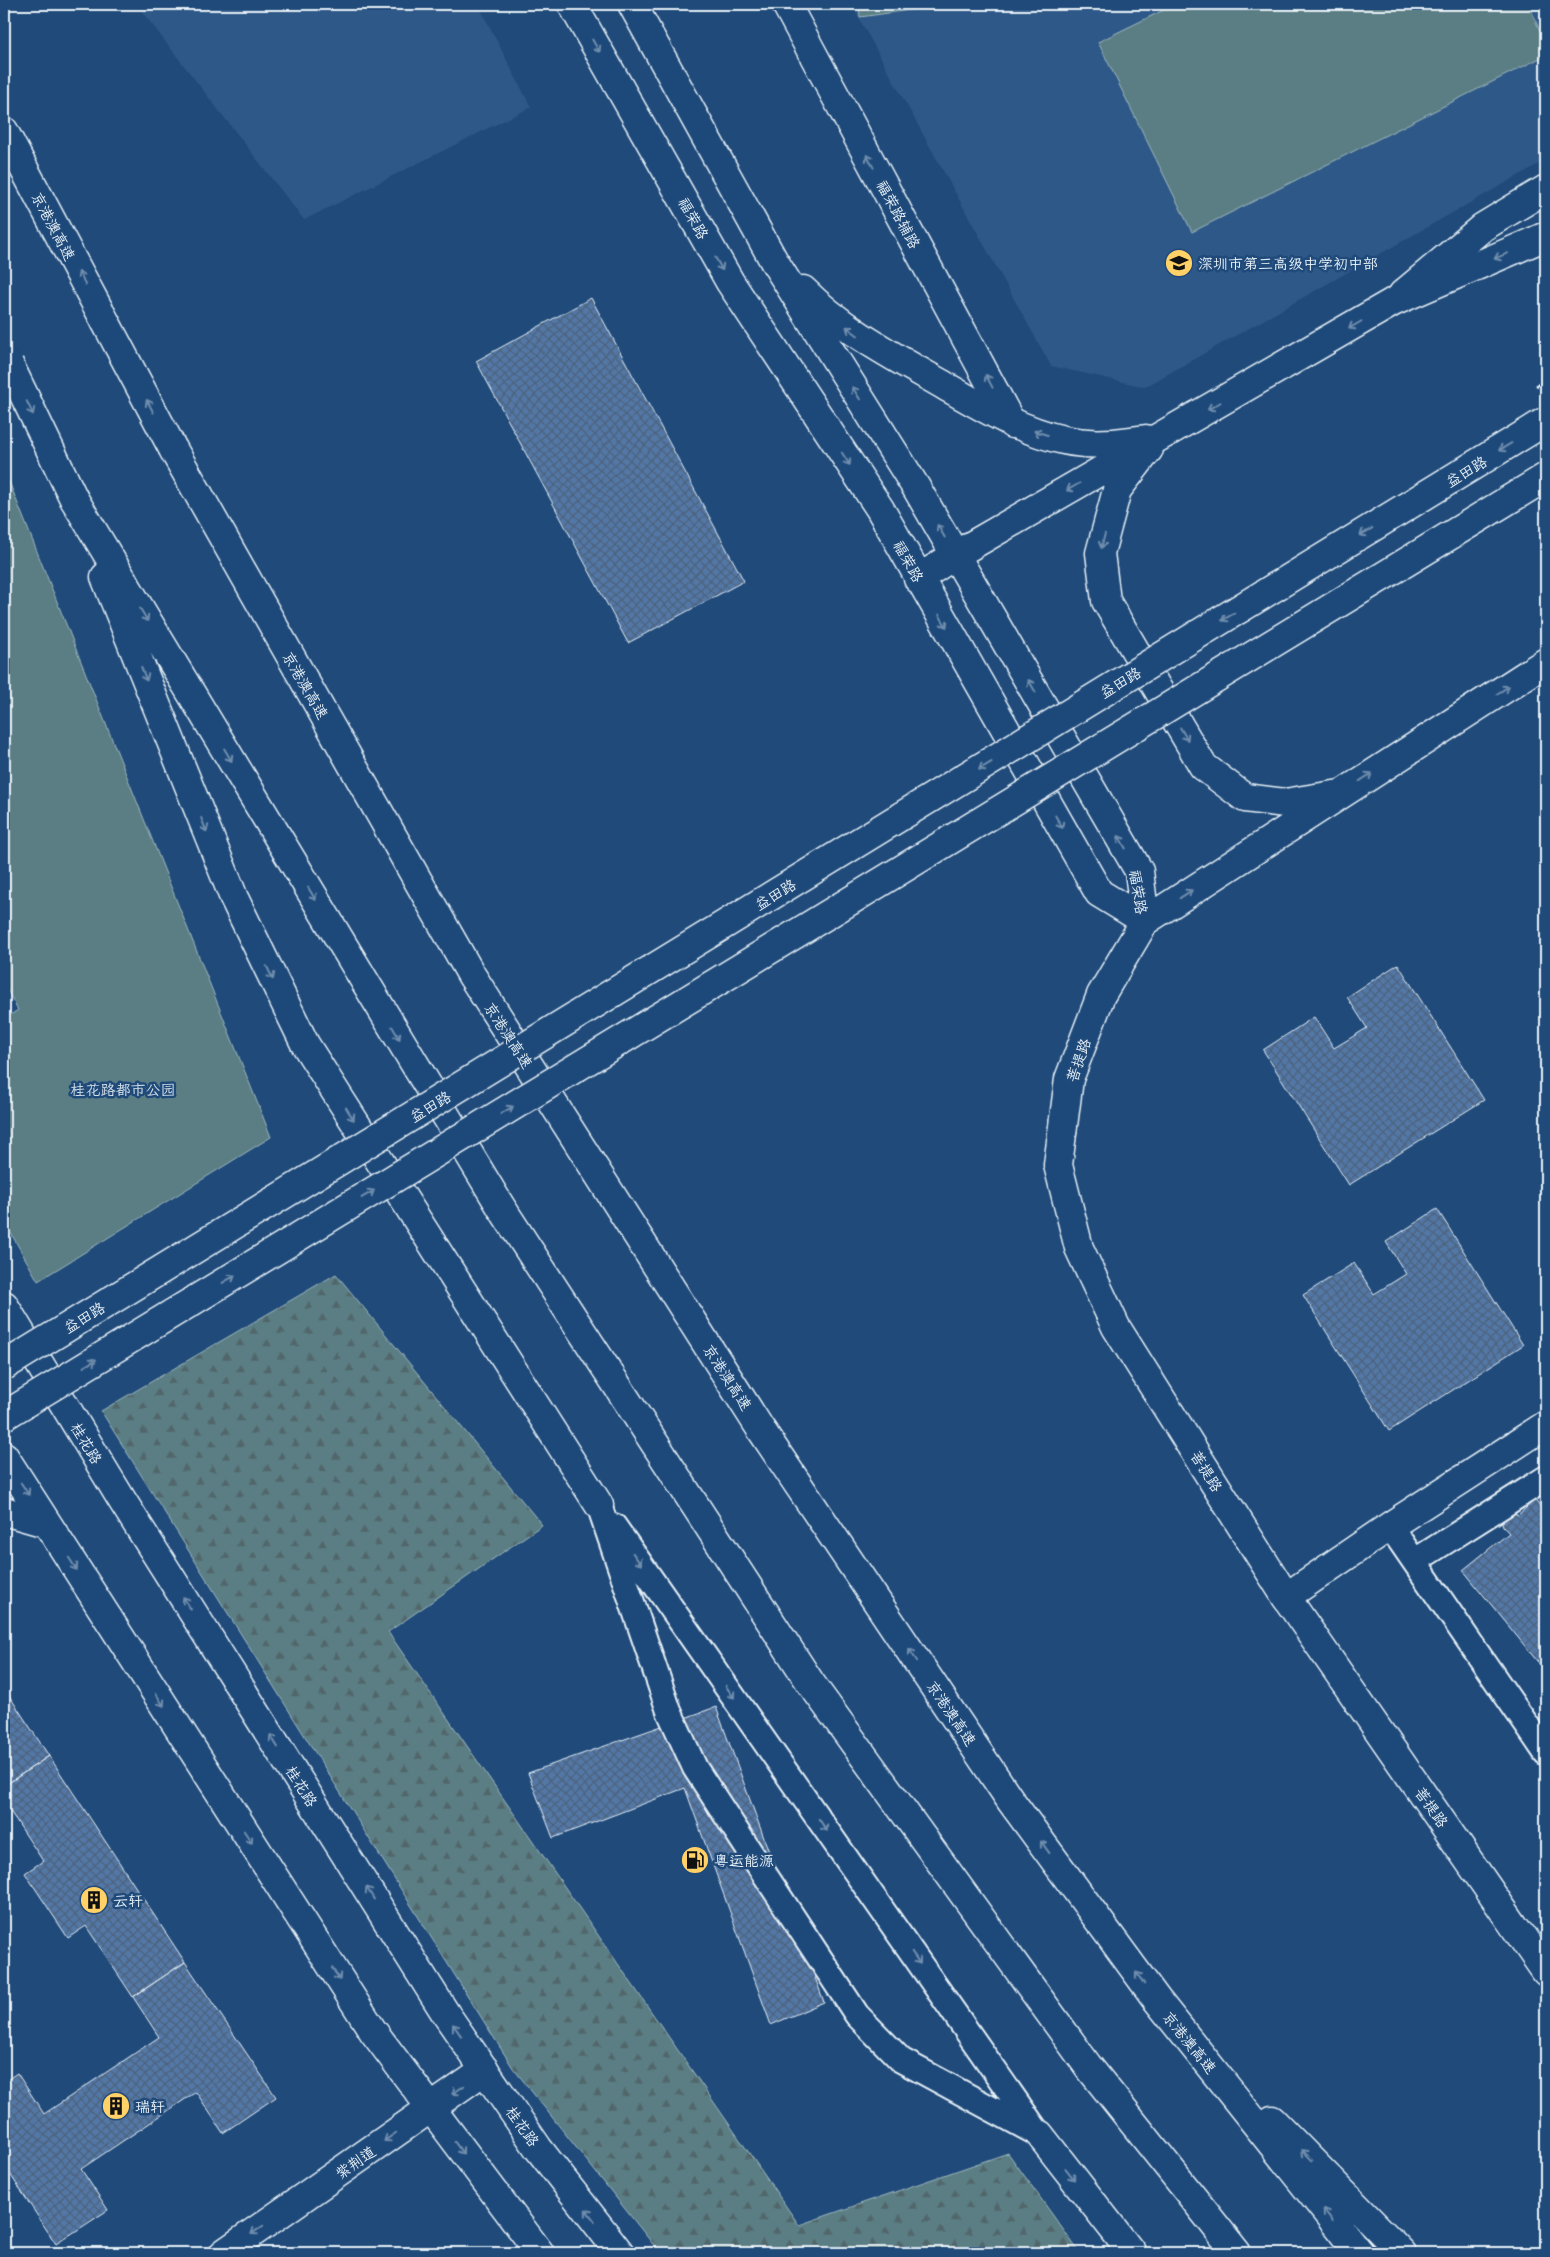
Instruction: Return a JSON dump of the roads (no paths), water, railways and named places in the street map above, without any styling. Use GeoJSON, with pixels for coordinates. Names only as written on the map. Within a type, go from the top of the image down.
{"type":"FeatureCollection","features":[{"type":"Feature","properties":{"kind":"main road","name":"福荣路"},"geometry":{"type":"LineString","coordinates":[[572,4],[730,282],[880,509],[918,579],[1099,893],[1145,921]]}},
{"type":"Feature","properties":{"kind":"main road","name":"福荣路"},"geometry":{"type":"LineString","coordinates":[[632,4],[774,261],[916,489],[1139,871],[1145,921]]}},
{"type":"Feature","properties":{"kind":"main road","name":"福荣路辅路"},"geometry":{"type":"LineString","coordinates":[[786,4],[1012,424]]}},
{"type":"Feature","properties":{"kind":"main road","name":"京港澳高速"},"geometry":{"type":"LineString","coordinates":[[4,131],[173,449],[477,984],[760,1428],[1011,1801],[1157,2000],[1359,2253]]}},
{"type":"Feature","properties":{"kind":"main road"},"geometry":{"type":"LineString","coordinates":[[1393,302],[1483,227],[1546,189]]}},
{"type":"Feature","properties":{"kind":"main road"},"geometry":{"type":"LineString","coordinates":[[918,579],[955,555],[1393,302],[1546,236]]}},
{"type":"Feature","properties":{"kind":"main road"},"geometry":{"type":"LineString","coordinates":[[774,261],[820,308],[863,339],[1012,424],[1064,440],[1105,444],[1158,438]]}},
{"type":"Feature","properties":{"kind":"main road"},"geometry":{"type":"LineString","coordinates":[[6,359],[74,499],[234,898],[305,1044],[599,1504]]}},
{"type":"Feature","properties":{"kind":"main road","name":"益田路"},"geometry":{"type":"LineString","coordinates":[[4,1366],[1546,421]]}},
{"type":"Feature","properties":{"kind":"main road"},"geometry":{"type":"LineString","coordinates":[[1158,438],[1117,490],[1100,553],[1106,601],[1203,766],[1245,798],[1285,803],[1340,794]]}},
{"type":"Feature","properties":{"kind":"main road"},"geometry":{"type":"LineString","coordinates":[[4,1416],[1546,477]]}},
{"type":"Feature","properties":{"kind":"main road"},"geometry":{"type":"LineString","coordinates":[[74,499],[501,1207],[810,1682],[1088,2066],[1237,2253]]}},
{"type":"Feature","properties":{"kind":"main road"},"geometry":{"type":"LineString","coordinates":[[1145,921],[1546,662]]}},
{"type":"Feature","properties":{"kind":"main road","name":"菩提路"},"geometry":{"type":"LineString","coordinates":[[1145,921],[1101,995],[1069,1079],[1058,1165],[1079,1248],[1116,1327],[1286,1597],[1546,1972]]}},
{"type":"Feature","properties":{"kind":"main road","name":"桂花路"},"geometry":{"type":"LineString","coordinates":[[4,1305],[127,1507],[417,1969],[538,2148],[620,2253]]}},
{"type":"Feature","properties":{"kind":"main road"},"geometry":{"type":"LineString","coordinates":[[1286,1597],[1546,1424]]}},
{"type":"Feature","properties":{"kind":"main road"},"geometry":{"type":"LineString","coordinates":[[4,1456],[373,2031],[540,2253]]}},
{"type":"Feature","properties":{"kind":"main road"},"geometry":{"type":"LineString","coordinates":[[4,1511],[46,1522]]}},
{"type":"Feature","properties":{"kind":"main road"},"geometry":{"type":"LineString","coordinates":[[1157,2000],[1402,2253]]}},
{"type":"Feature","properties":{"kind":"main road","name":"紫荆道"},"geometry":{"type":"LineString","coordinates":[[224,2253],[485,2070]]}},
{"type":"Feature","properties":{"kind":"main road"},"geometry":{"type":"LineString","coordinates":[[1040,2135],[1132,2253]]}},
{"type":"Feature","properties":{"kind":"lane"},"geometry":{"type":"LineString","coordinates":[[1415,1561],[1546,1478]]}},
{"type":"Feature","properties":{"kind":"lane"},"geometry":{"type":"LineString","coordinates":[[599,1504],[1040,2135]]}},
{"type":"Feature","properties":{"kind":"lane"},"geometry":{"type":"LineString","coordinates":[[599,1504],[669,1711],[695,1768],[857,2015],[901,2060],[1040,2135]]}},
{"type":"Feature","properties":{"kind":"lane"},"geometry":{"type":"LineString","coordinates":[[1390,1526],[1546,1753]]}},
{"type":"Feature","properties":{"kind":"place","name":"深圳市第三高级中学初中部"},"geometry":{"type":"Point","coordinates":[1179,263]}},
{"type":"Feature","properties":{"kind":"place","name":"粤运能源"},"geometry":{"type":"Point","coordinates":[695,1860]}},
{"type":"Feature","properties":{"kind":"place","name":"云轩"},"geometry":{"type":"Point","coordinates":[94,1900]}},
{"type":"Feature","properties":{"kind":"place","name":"瑞轩"},"geometry":{"type":"Point","coordinates":[116,2106]}},
{"type":"Feature","properties":{"kind":"park label","name":"桂花路都市公园"},"geometry":{"type":"Point","coordinates":[123,1089]}}]}
